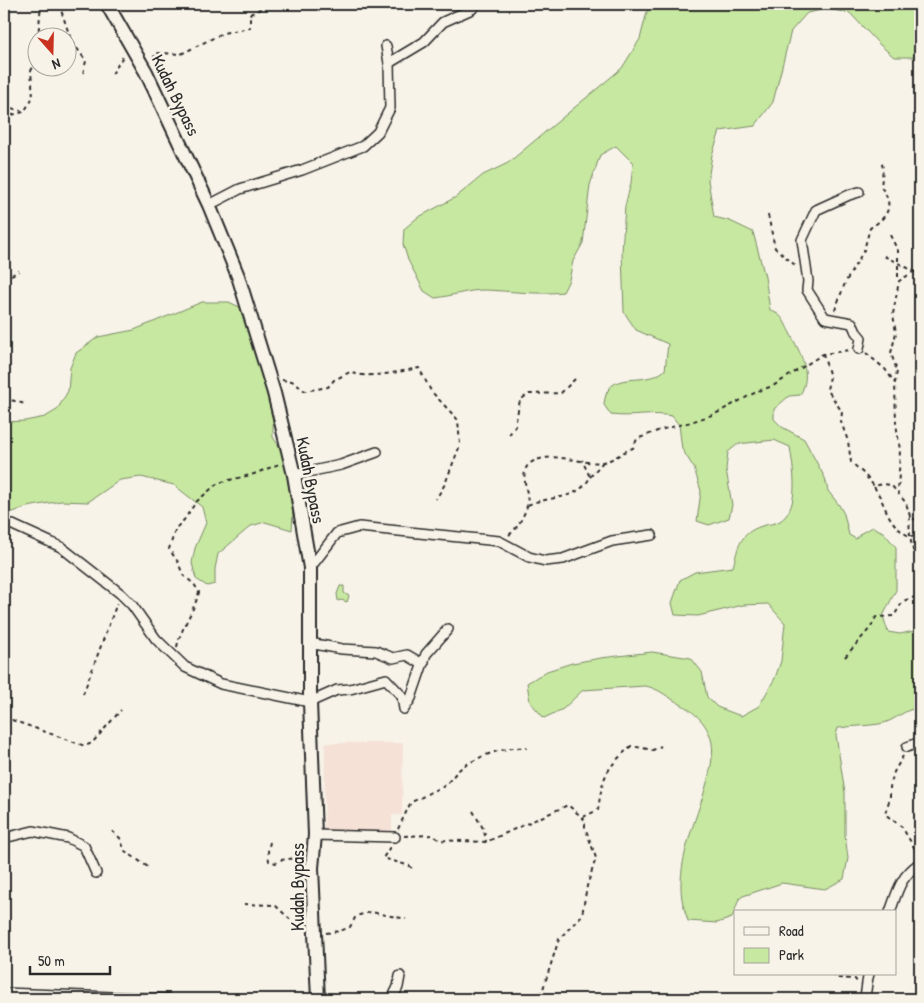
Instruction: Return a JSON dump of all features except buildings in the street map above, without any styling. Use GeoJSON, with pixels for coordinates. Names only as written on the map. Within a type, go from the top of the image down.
{"type":"FeatureCollection","features":[{"type":"Feature","properties":{"kind":"street","name":"Kudah Bypass"},"geometry":{"type":"LineString","coordinates":[[107,4],[146,72],[209,205],[238,276],[270,380],[294,475],[310,568],[310,702],[315,835],[312,868],[318,999]]}},
{"type":"Feature","properties":{"kind":"street"},"geometry":{"type":"LineString","coordinates":[[390,63],[424,42],[443,22],[472,9],[476,4]]}},
{"type":"Feature","properties":{"kind":"street"},"geometry":{"type":"LineString","coordinates":[[209,205],[240,190],[302,170],[362,146],[378,132],[390,108],[390,63],[386,46]]}},
{"type":"Feature","properties":{"kind":"street"},"geometry":{"type":"LineString","coordinates":[[859,192],[816,210],[802,240],[807,290],[825,318],[852,323],[861,338],[859,349]]}},
{"type":"Feature","properties":{"kind":"street"},"geometry":{"type":"LineString","coordinates":[[294,475],[341,465],[378,452]]}},
{"type":"Feature","properties":{"kind":"street"},"geometry":{"type":"LineString","coordinates":[[4,521],[61,547],[121,594],[132,605],[156,638],[185,668],[221,684],[310,702],[337,690],[350,689],[386,679],[402,696],[404,709],[411,698],[426,654],[448,628]]}},
{"type":"Feature","properties":{"kind":"street"},"geometry":{"type":"LineString","coordinates":[[310,568],[337,534],[359,527],[499,541],[529,557],[546,561],[563,559],[612,542],[652,535]]}},
{"type":"Feature","properties":{"kind":"street"},"geometry":{"type":"LineString","coordinates":[[309,643],[342,648],[376,650],[393,658],[407,655],[419,662],[424,662]]}},
{"type":"Feature","properties":{"kind":"street"},"geometry":{"type":"LineString","coordinates":[[907,747],[920,742]]}},
{"type":"Feature","properties":{"kind":"street"},"geometry":{"type":"LineString","coordinates":[[4,838],[33,831],[68,838],[84,846],[96,873]]}},
{"type":"Feature","properties":{"kind":"street"},"geometry":{"type":"LineString","coordinates":[[315,835],[394,837]]}},
{"type":"Feature","properties":{"kind":"street"},"geometry":{"type":"LineString","coordinates":[[891,910],[902,879],[920,863]]}},
{"type":"Feature","properties":{"kind":"street"},"geometry":{"type":"LineString","coordinates":[[392,999],[398,987],[400,976]]}},
{"type":"Feature","properties":{"kind":"street"},"geometry":{"type":"LineString","coordinates":[[864,999],[868,976]]}},
{"type":"Feature","properties":{"kind":"street"},"geometry":{"type":"LineString","coordinates":[[4,993],[167,999]]}},
{"type":"Feature","properties":{"kind":"path"},"geometry":{"type":"LineString","coordinates":[[39,28],[41,4]]}},
{"type":"Feature","properties":{"kind":"path"},"geometry":{"type":"LineString","coordinates":[[59,4],[71,40],[86,61],[83,74]]}},
{"type":"Feature","properties":{"kind":"path"},"geometry":{"type":"LineString","coordinates":[[146,72],[156,53],[181,54],[223,33],[250,28],[250,14],[270,4]]}},
{"type":"Feature","properties":{"kind":"path"},"geometry":{"type":"LineString","coordinates":[[112,74],[131,44]]}},
{"type":"Feature","properties":{"kind":"path"},"geometry":{"type":"LineString","coordinates":[[4,116],[24,112],[33,97],[31,78]]}},
{"type":"Feature","properties":{"kind":"path"},"geometry":{"type":"LineString","coordinates":[[4,106],[24,112]]}},
{"type":"Feature","properties":{"kind":"path"},"geometry":{"type":"LineString","coordinates":[[825,318],[836,309],[845,283],[864,250],[870,228],[883,220],[889,208],[886,194],[881,187],[883,168],[881,161]]}},
{"type":"Feature","properties":{"kind":"path"},"geometry":{"type":"LineString","coordinates":[[768,215],[775,248],[807,277]]}},
{"type":"Feature","properties":{"kind":"path"},"geometry":{"type":"LineString","coordinates":[[890,235],[898,251],[898,285],[893,314],[896,333],[891,353],[897,371],[895,383],[896,423],[900,450],[898,493]]}},
{"type":"Feature","properties":{"kind":"path"},"geometry":{"type":"LineString","coordinates":[[884,256],[920,274]]}},
{"type":"Feature","properties":{"kind":"path"},"geometry":{"type":"LineString","coordinates":[[898,285],[899,281],[915,271],[920,265]]}},
{"type":"Feature","properties":{"kind":"path"},"geometry":{"type":"LineString","coordinates":[[4,279],[19,272]]}},
{"type":"Feature","properties":{"kind":"path"},"geometry":{"type":"LineString","coordinates":[[528,505],[540,500],[566,497],[582,486],[603,462],[633,448],[637,439],[714,414],[758,391],[773,386],[822,354],[859,349],[869,354],[885,369],[895,383]]}},
{"type":"Feature","properties":{"kind":"path"},"geometry":{"type":"LineString","coordinates":[[822,354],[830,377],[827,389],[842,412],[841,422],[848,441],[851,462],[874,486],[896,526],[910,538]]}},
{"type":"Feature","properties":{"kind":"path"},"geometry":{"type":"LineString","coordinates":[[270,380],[292,381],[305,391],[328,386],[334,380],[350,372],[356,375],[376,375],[419,368],[431,391],[458,420],[460,445],[445,484],[436,499]]}},
{"type":"Feature","properties":{"kind":"path"},"geometry":{"type":"LineString","coordinates":[[509,435],[514,426],[520,400],[529,394],[561,393],[576,378]]}},
{"type":"Feature","properties":{"kind":"path"},"geometry":{"type":"LineString","coordinates":[[4,398],[25,404]]}},
{"type":"Feature","properties":{"kind":"path"},"geometry":{"type":"LineString","coordinates":[[499,541],[515,530],[528,505],[524,477],[526,468],[533,461],[551,457],[603,462]]}},
{"type":"Feature","properties":{"kind":"path"},"geometry":{"type":"LineString","coordinates":[[175,657],[180,633],[190,618],[199,592],[194,584],[183,575],[178,562],[169,549],[176,528],[196,502],[218,483],[254,474],[290,458]]}},
{"type":"Feature","properties":{"kind":"path"},"geometry":{"type":"LineString","coordinates":[[582,460],[590,477]]}},
{"type":"Feature","properties":{"kind":"path"},"geometry":{"type":"LineString","coordinates":[[874,486],[891,485],[906,503],[910,516],[908,531],[912,550],[920,568]]}},
{"type":"Feature","properties":{"kind":"path"},"geometry":{"type":"LineString","coordinates":[[910,516],[920,523]]}},
{"type":"Feature","properties":{"kind":"path"},"geometry":{"type":"LineString","coordinates":[[910,538],[920,532]]}},
{"type":"Feature","properties":{"kind":"path"},"geometry":{"type":"LineString","coordinates":[[845,657],[871,627],[876,617],[894,616],[903,601],[918,596],[920,584]]}},
{"type":"Feature","properties":{"kind":"path"},"geometry":{"type":"LineString","coordinates":[[83,694],[107,626],[121,594]]}},
{"type":"Feature","properties":{"kind":"path"},"geometry":{"type":"LineString","coordinates":[[4,722],[12,720],[85,746],[92,743],[121,710]]}},
{"type":"Feature","properties":{"kind":"path"},"geometry":{"type":"LineString","coordinates":[[414,871],[410,866],[383,858],[411,802],[422,799],[434,790],[445,786],[453,775],[464,766],[515,746],[527,748]]}},
{"type":"Feature","properties":{"kind":"path"},"geometry":{"type":"LineString","coordinates":[[583,817],[598,810],[602,782],[612,764],[631,746],[653,750],[661,746]]}},
{"type":"Feature","properties":{"kind":"path"},"geometry":{"type":"LineString","coordinates":[[907,747],[894,772],[890,786],[890,798],[884,814],[902,827],[918,853],[920,863]]}},
{"type":"Feature","properties":{"kind":"path"},"geometry":{"type":"LineString","coordinates":[[394,837],[433,835],[439,840],[486,842],[568,805],[583,817],[596,858],[587,886],[582,915],[559,939],[543,990],[538,996],[530,999]]}},
{"type":"Feature","properties":{"kind":"path"},"geometry":{"type":"LineString","coordinates":[[473,811],[484,830],[486,842]]}},
{"type":"Feature","properties":{"kind":"path"},"geometry":{"type":"LineString","coordinates":[[112,831],[120,838],[125,851],[148,867]]}},
{"type":"Feature","properties":{"kind":"path"},"geometry":{"type":"LineString","coordinates":[[270,842],[268,851],[269,861],[276,863],[281,860],[297,858],[312,868]]}},
{"type":"Feature","properties":{"kind":"path"},"geometry":{"type":"LineString","coordinates":[[244,904],[275,905],[296,925],[314,929],[340,931],[350,927],[356,916],[371,912],[406,919]]}},
{"type":"Feature","properties":{"kind":"path"},"geometry":{"type":"LineString","coordinates":[[834,976],[855,980]]}},
{"type":"Feature","properties":{"kind":"shaded area"},"geometry":{"type":"Polygon","coordinates":[[[325,743],[403,743],[402,815],[392,815],[392,835],[324,835],[325,743]]]}},
{"type":"Feature","properties":{"kind":"green space"},"geometry":{"type":"Polygon","coordinates":[[[649,4],[920,4],[920,57],[894,57],[850,13],[826,9],[807,13],[791,31],[773,102],[755,126],[720,131],[712,155],[708,180],[714,217],[730,221],[753,232],[765,277],[770,310],[783,319],[804,363],[804,387],[800,395],[789,396],[774,409],[774,419],[782,427],[804,439],[825,478],[828,491],[844,514],[849,535],[856,539],[861,533],[873,527],[883,532],[896,547],[896,590],[883,616],[888,632],[900,634],[914,631],[920,632],[920,708],[909,710],[885,723],[838,728],[836,735],[845,793],[845,835],[848,858],[844,879],[825,889],[782,883],[743,896],[739,899],[732,918],[717,923],[688,921],[682,902],[681,875],[683,862],[710,772],[713,749],[710,736],[703,723],[681,705],[657,690],[645,686],[583,690],[563,709],[544,718],[530,702],[527,683],[547,671],[572,663],[652,652],[691,658],[702,672],[707,697],[717,707],[741,716],[759,706],[775,678],[781,661],[785,623],[768,604],[743,605],[698,616],[675,615],[672,603],[680,580],[695,572],[733,567],[741,542],[748,533],[762,526],[778,522],[787,515],[791,507],[794,487],[790,447],[774,440],[738,444],[728,452],[726,469],[732,505],[729,518],[709,525],[697,521],[701,491],[694,468],[682,449],[679,425],[672,416],[611,415],[604,405],[607,393],[612,386],[627,380],[647,378],[665,370],[668,344],[636,330],[624,312],[622,252],[625,206],[631,183],[633,163],[616,146],[600,155],[590,185],[583,243],[573,261],[569,280],[563,292],[534,293],[479,290],[435,298],[424,291],[408,260],[403,244],[404,229],[417,218],[456,197],[483,175],[508,163],[622,68],[640,39],[649,4]]]}},
{"type":"Feature","properties":{"kind":"green space"},"geometry":{"type":"Polygon","coordinates":[[[202,302],[229,302],[246,310],[267,379],[273,420],[273,437],[282,451],[285,465],[293,514],[292,530],[265,522],[251,526],[218,554],[215,584],[207,586],[196,579],[192,563],[195,548],[206,523],[202,507],[174,485],[141,477],[120,480],[88,502],[61,501],[27,507],[13,512],[4,512],[4,422],[25,421],[45,417],[57,410],[68,391],[70,368],[76,353],[98,337],[134,330],[202,302]]]}},
{"type":"Feature","properties":{"kind":"green space"},"geometry":{"type":"Polygon","coordinates":[[[340,586],[344,586],[344,593],[349,596],[347,602],[338,601],[337,594],[340,586]]]}}]}
